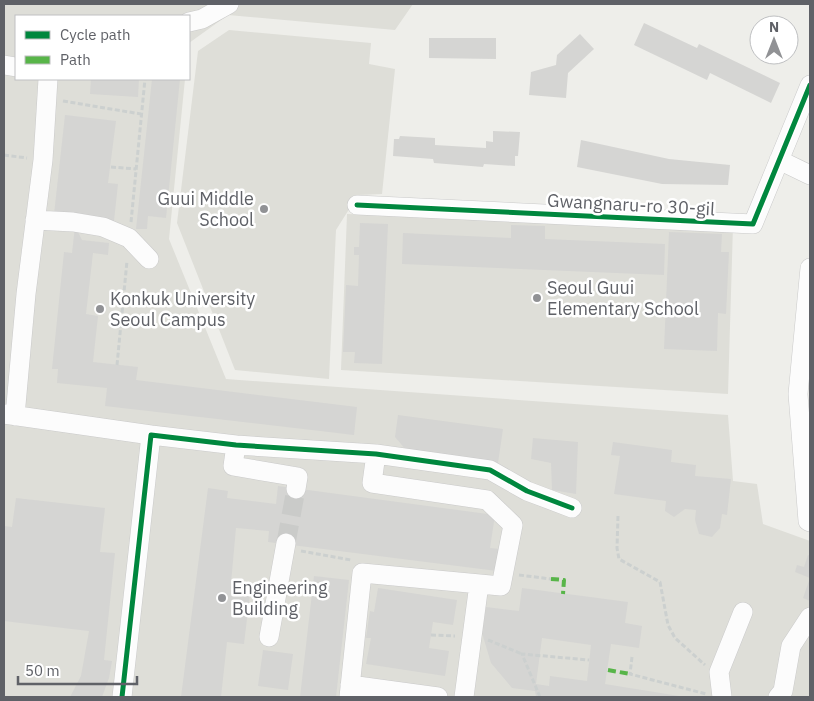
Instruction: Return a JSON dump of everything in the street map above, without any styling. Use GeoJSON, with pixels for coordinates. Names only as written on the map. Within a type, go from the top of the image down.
{"type":"FeatureCollection","features":[{"type":"Feature","properties":{"kind":"street"},"geometry":{"type":"LineString","coordinates":[[190,22],[202,19],[229,4]]}},
{"type":"Feature","properties":{"kind":"street"},"geometry":{"type":"LineString","coordinates":[[48,80],[43,160],[10,415],[236,445],[376,454],[490,470],[527,491],[572,508]]}},
{"type":"Feature","properties":{"kind":"street","name":"Gwangnaru-ro 30-gil"},"geometry":{"type":"LineString","coordinates":[[357,205],[753,224],[810,85]]}},
{"type":"Feature","properties":{"kind":"street"},"geometry":{"type":"LineString","coordinates":[[779,160],[810,175]]}},
{"type":"Feature","properties":{"kind":"street"},"geometry":{"type":"LineString","coordinates":[[35,220],[73,222],[103,227],[129,238],[149,259]]}},
{"type":"Feature","properties":{"kind":"street"},"geometry":{"type":"LineString","coordinates":[[809,520],[798,394],[808,329],[810,268]]}},
{"type":"Feature","properties":{"kind":"street"},"geometry":{"type":"LineString","coordinates":[[122,697],[151,435]]}},
{"type":"Feature","properties":{"kind":"street"},"geometry":{"type":"LineString","coordinates":[[236,445],[233,466],[298,476],[296,489]]}},
{"type":"Feature","properties":{"kind":"street"},"geometry":{"type":"LineString","coordinates":[[376,454],[372,483],[487,500],[513,525],[501,586],[362,573],[349,691],[438,697]]}},
{"type":"Feature","properties":{"kind":"street"},"geometry":{"type":"LineString","coordinates":[[452,495],[456,465]]}},
{"type":"Feature","properties":{"kind":"street"},"geometry":{"type":"LineString","coordinates":[[269,637],[286,546]]}},
{"type":"Feature","properties":{"kind":"street"},"geometry":{"type":"LineString","coordinates":[[464,697],[464,635],[479,584]]}},
{"type":"Feature","properties":{"kind":"street"},"geometry":{"type":"LineString","coordinates":[[715,696],[719,672],[743,612]]}},
{"type":"Feature","properties":{"kind":"street"},"geometry":{"type":"LineString","coordinates":[[778,697],[784,691],[791,646],[810,617]]}},
{"type":"Feature","properties":{"kind":"path"},"geometry":{"type":"LineString","coordinates":[[47,98],[141,114]]}},
{"type":"Feature","properties":{"kind":"path"},"geometry":{"type":"LineString","coordinates":[[4,156],[43,160]]}},
{"type":"Feature","properties":{"kind":"path"},"geometry":{"type":"LineString","coordinates":[[111,167],[136,169]]}},
{"type":"Feature","properties":{"kind":"path"},"geometry":{"type":"LineString","coordinates":[[618,516],[617,548],[619,559],[660,582],[668,625],[675,638],[701,663],[719,672]]}},
{"type":"Feature","properties":{"kind":"path"},"geometry":{"type":"LineString","coordinates":[[286,546],[359,562],[362,573]]}},
{"type":"Feature","properties":{"kind":"path"},"geometry":{"type":"LineString","coordinates":[[513,574],[551,579]]}},
{"type":"Feature","properties":{"kind":"path"},"geometry":{"type":"LineString","coordinates":[[431,635],[464,635],[522,654],[589,660]]}},
{"type":"Feature","properties":{"kind":"path"},"geometry":{"type":"LineString","coordinates":[[522,654],[540,697]]}},
{"type":"Feature","properties":{"kind":"path"},"geometry":{"type":"LineString","coordinates":[[632,657],[630,674],[715,696]]}},
{"type":"Feature","properties":{"kind":"shaded area","name":"Konkuk University Seoul Campus"},"geometry":{"type":"Polygon","coordinates":[[[4,4],[413,4],[395,30],[228,15],[190,42],[190,15],[15,15],[15,80],[185,80],[169,239],[226,379],[728,415],[733,481],[757,484],[763,524],[810,541],[810,697],[4,697],[4,4]]]}},
{"type":"Feature","properties":{"kind":"shaded area","name":"Guui Middle School"},"geometry":{"type":"Polygon","coordinates":[[[229,30],[371,43],[369,64],[395,69],[382,194],[358,195],[336,230],[329,379],[235,370],[177,223],[198,51],[229,30]]]}},
{"type":"Feature","properties":{"kind":"shaded area","name":"Seoul Guui Elementary School"},"geometry":{"type":"Polygon","coordinates":[[[347,214],[733,225],[728,394],[341,370],[347,214]]]}},
{"type":"Feature","properties":{"kind":"building"},"geometry":{"type":"Polygon","coordinates":[[[644,23],[697,48],[699,44],[780,83],[771,103],[710,73],[707,80],[634,45],[644,23]]]}},
{"type":"Feature","properties":{"kind":"building"},"geometry":{"type":"Polygon","coordinates":[[[580,34],[594,49],[568,73],[566,98],[529,95],[531,72],[556,65],[557,55],[580,34]]]}},
{"type":"Feature","properties":{"kind":"building"},"geometry":{"type":"Polygon","coordinates":[[[429,38],[496,38],[496,59],[429,58],[429,38]]]}},
{"type":"Feature","properties":{"kind":"building"},"geometry":{"type":"Polygon","coordinates":[[[91,80],[139,80],[138,97],[90,94],[91,80]]]}},
{"type":"Feature","properties":{"kind":"building"},"geometry":{"type":"Polygon","coordinates":[[[152,80],[180,80],[166,218],[148,216],[147,229],[136,229],[152,80]]]}},
{"type":"Feature","properties":{"kind":"building"},"geometry":{"type":"Polygon","coordinates":[[[65,115],[116,121],[108,183],[118,184],[114,221],[54,214],[65,115]]]}},
{"type":"Feature","properties":{"kind":"building"},"geometry":{"type":"Polygon","coordinates":[[[493,131],[520,132],[518,156],[515,156],[515,166],[484,164],[483,167],[434,163],[433,159],[393,156],[394,139],[399,139],[400,136],[435,138],[435,145],[486,148],[486,141],[493,142],[493,131]]]}},
{"type":"Feature","properties":{"kind":"building"},"geometry":{"type":"Polygon","coordinates":[[[581,140],[669,159],[730,165],[728,185],[662,184],[577,167],[581,140]]]}},
{"type":"Feature","properties":{"kind":"building"},"geometry":{"type":"Polygon","coordinates":[[[360,223],[388,224],[382,364],[354,363],[355,352],[343,352],[346,285],[358,286],[359,255],[354,255],[354,247],[359,247],[360,223]]]}},
{"type":"Feature","properties":{"kind":"building"},"geometry":{"type":"Polygon","coordinates":[[[511,225],[545,226],[545,239],[665,244],[664,275],[402,264],[403,233],[511,238],[511,225]]]}},
{"type":"Feature","properties":{"kind":"building"},"geometry":{"type":"Polygon","coordinates":[[[75,226],[82,240],[109,243],[108,255],[93,253],[86,314],[98,316],[93,362],[138,367],[136,380],[357,407],[354,435],[105,406],[107,388],[57,383],[58,369],[52,369],[64,252],[72,253],[75,226]]]}},
{"type":"Feature","properties":{"kind":"building"},"geometry":{"type":"Polygon","coordinates":[[[669,232],[722,234],[721,252],[729,252],[726,314],[718,313],[717,351],[664,349],[669,232]]]}},
{"type":"Feature","properties":{"kind":"building"},"geometry":{"type":"Polygon","coordinates":[[[398,415],[503,429],[498,463],[407,451],[395,437],[398,415]]]}},
{"type":"Feature","properties":{"kind":"building"},"geometry":{"type":"Polygon","coordinates":[[[533,438],[578,442],[576,494],[552,490],[551,463],[531,459],[533,438]]]}},
{"type":"Feature","properties":{"kind":"building"},"geometry":{"type":"Polygon","coordinates":[[[613,442],[672,450],[671,462],[696,465],[695,476],[731,479],[727,515],[722,514],[720,528],[712,537],[699,534],[695,520],[696,510],[685,509],[674,517],[665,511],[666,501],[614,494],[620,456],[611,455],[613,442]]]}},
{"type":"Feature","properties":{"kind":"building","name":"Engineering Building"},"geometry":{"type":"Polygon","coordinates":[[[278,486],[495,515],[490,548],[500,549],[497,571],[268,542],[269,531],[236,528],[231,583],[251,585],[244,644],[227,642],[221,697],[181,697],[208,488],[228,491],[227,498],[276,504],[278,486]]]}},
{"type":"Feature","properties":{"kind":"building"},"geometry":{"type":"Polygon","coordinates":[[[16,498],[105,508],[100,552],[115,553],[104,660],[112,661],[109,678],[102,697],[70,697],[81,676],[89,631],[4,621],[4,526],[12,527],[16,498]]]}},
{"type":"Feature","properties":{"kind":"building"},"geometry":{"type":"Polygon","coordinates":[[[808,555],[810,556],[810,578],[795,572],[797,565],[804,567],[808,555]]]}},
{"type":"Feature","properties":{"kind":"building","name":"Engineering Building"},"geometry":{"type":"Polygon","coordinates":[[[314,576],[349,580],[336,697],[300,697],[314,576]]]}},
{"type":"Feature","properties":{"kind":"building"},"geometry":{"type":"Polygon","coordinates":[[[810,578],[810,601],[803,598],[810,578]]]}},
{"type":"Feature","properties":{"kind":"building"},"geometry":{"type":"Polygon","coordinates":[[[378,588],[457,600],[453,625],[433,622],[429,648],[449,651],[445,676],[366,664],[371,638],[366,638],[370,611],[374,612],[378,588]]]}},
{"type":"Feature","properties":{"kind":"building"},"geometry":{"type":"Polygon","coordinates":[[[522,588],[628,602],[625,623],[642,626],[639,648],[611,644],[605,684],[685,697],[536,697],[535,691],[512,688],[491,663],[482,633],[486,607],[519,611],[522,588]],[[542,638],[536,684],[549,686],[550,676],[587,681],[591,645],[542,638]]]}},
{"type":"Feature","properties":{"kind":"building"},"geometry":{"type":"Polygon","coordinates":[[[263,650],[293,654],[288,690],[258,686],[263,650]]]}},
{"type":"Feature","properties":{"kind":"tunnel"},"geometry":{"type":"LineString","coordinates":[[286,543],[296,489]]}},
{"type":"Feature","properties":{"kind":"marked path"},"geometry":{"type":"LineString","coordinates":[[551,579],[564,580],[563,594]]}},
{"type":"Feature","properties":{"kind":"marked path"},"geometry":{"type":"LineString","coordinates":[[608,670],[630,674]]}},
{"type":"Feature","properties":{"kind":"cycle path"},"geometry":{"type":"LineString","coordinates":[[357,205],[753,224],[810,85]]}},
{"type":"Feature","properties":{"kind":"cycle path"},"geometry":{"type":"LineString","coordinates":[[122,697],[151,435],[236,445],[376,454],[490,470],[527,491],[572,508]]}},
{"type":"Feature","properties":{"kind":"place","name":"Guui Middle School"},"geometry":{"type":"Point","coordinates":[264,209]}},
{"type":"Feature","properties":{"kind":"place","name":"Seoul Guui Elementary School"},"geometry":{"type":"Point","coordinates":[537,298]}},
{"type":"Feature","properties":{"kind":"place","name":"Konkuk University Seoul Campus"},"geometry":{"type":"Point","coordinates":[100,309]}},
{"type":"Feature","properties":{"kind":"place","name":"Engineering Building"},"geometry":{"type":"Point","coordinates":[222,598]}}]}
